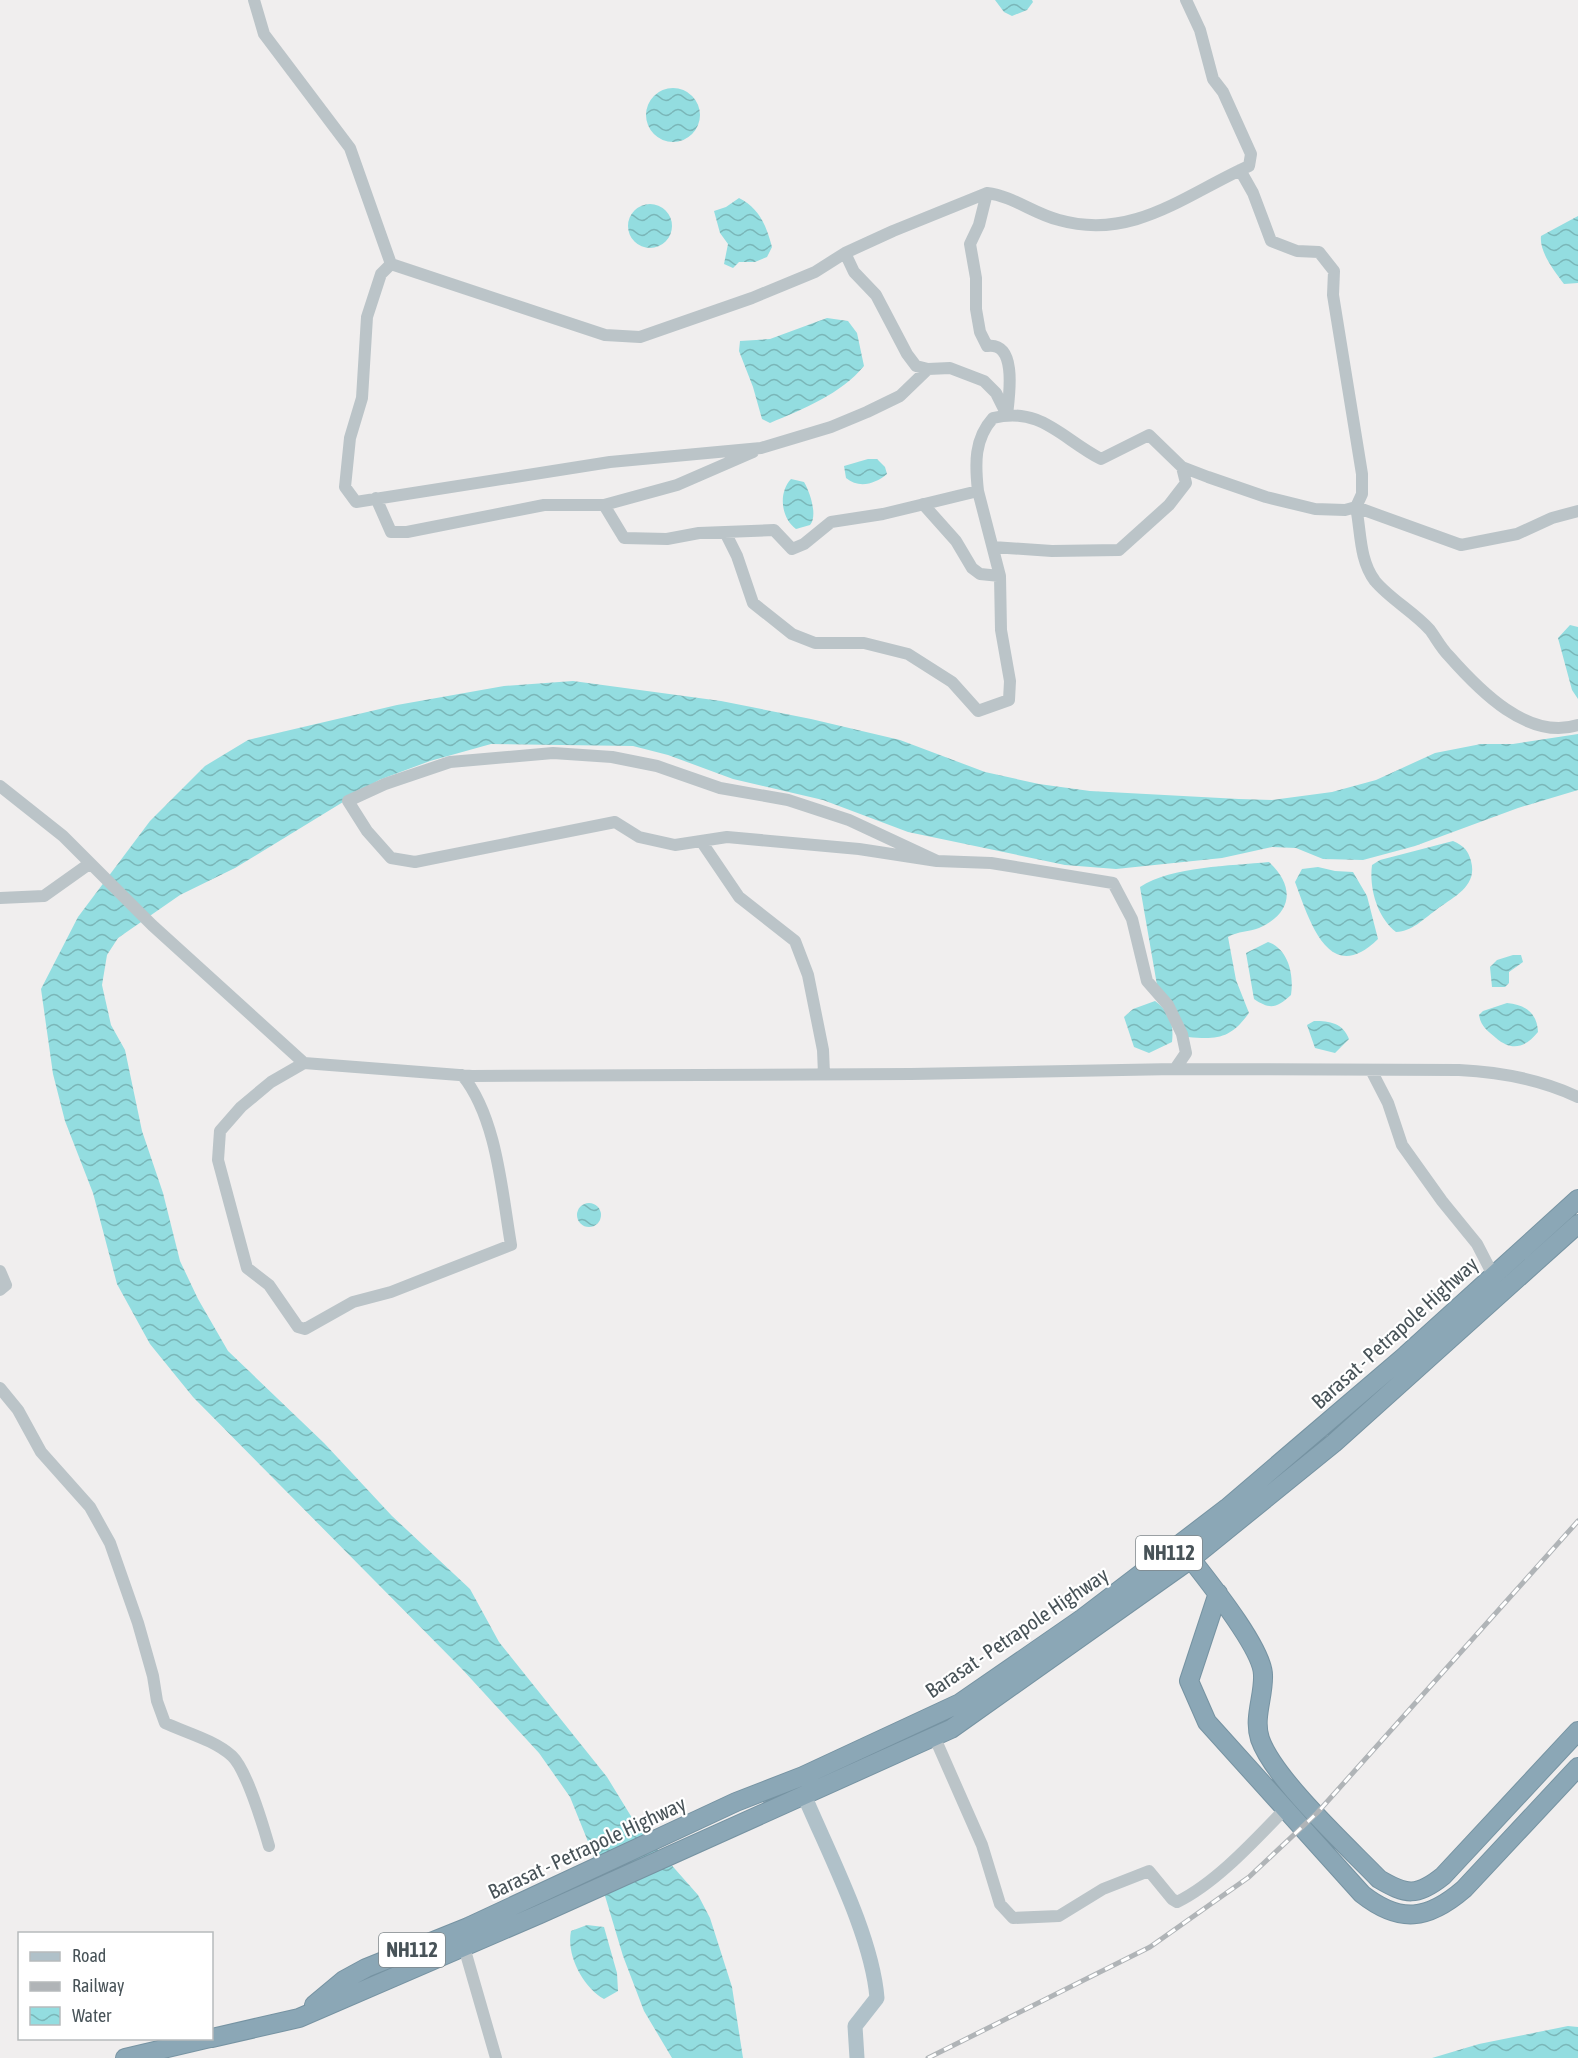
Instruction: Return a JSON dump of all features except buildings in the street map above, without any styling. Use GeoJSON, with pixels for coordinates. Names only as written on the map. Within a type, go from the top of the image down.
{"type":"FeatureCollection","features":[{"type":"Feature","properties":{"kind":"highway","name":"Barasat - Petrapole Highway"},"geometry":{"type":"LineString","coordinates":[[213,2038],[299,2018],[464,1947],[701,1819],[960,1703],[1083,1618],[1227,1508],[1322,1429],[1578,1198]]}},
{"type":"Feature","properties":{"kind":"highway","name":"Barasat - Petrapole Highway"},"geometry":{"type":"LineString","coordinates":[[299,2018],[344,1980],[366,1968],[468,1927],[537,1906],[708,1839],[951,1729],[1191,1559],[1334,1443],[1578,1224]]}},
{"type":"Feature","properties":{"kind":"highway"},"geometry":{"type":"LineString","coordinates":[[1191,1559],[1218,1593],[1261,1660],[1263,1675],[1258,1711],[1259,1737],[1272,1762],[1379,1878],[1398,1890],[1415,1893],[1430,1887],[1443,1876],[1578,1731]]}},
{"type":"Feature","properties":{"kind":"highway"},"geometry":{"type":"LineString","coordinates":[[1218,1593],[1189,1681],[1207,1722],[1362,1894],[1378,1907],[1394,1914],[1411,1915],[1429,1912],[1447,1904],[1464,1889],[1578,1767]]}},
{"type":"Feature","properties":{"kind":"highway","name":"Barasat - Petrapole Highway"},"geometry":{"type":"LineString","coordinates":[[125,2058],[202,2040]]}},
{"type":"Feature","properties":{"kind":"main road"},"geometry":{"type":"LineString","coordinates":[[804,1795],[850,1902],[875,1979],[876,1998],[855,2026],[857,2058]]}},
{"type":"Feature","properties":{"kind":"street"},"geometry":{"type":"LineString","coordinates":[[254,0],[264,34],[350,148],[391,264]]}},
{"type":"Feature","properties":{"kind":"street"},"geometry":{"type":"LineString","coordinates":[[391,264],[605,335],[640,337],[752,298],[815,272],[845,253],[987,193],[1000,194],[1058,220],[1096,227],[1125,222],[1164,210],[1249,166],[1251,154],[1223,92],[1213,79],[1200,30],[1186,0]]}},
{"type":"Feature","properties":{"kind":"street"},"geometry":{"type":"LineString","coordinates":[[1240,170],[1253,193],[1271,241],[1297,251],[1319,252],[1334,270],[1333,295],[1362,474],[1362,494],[1356,507],[1363,555],[1375,581],[1429,630],[1448,655],[1488,695],[1527,722],[1561,730],[1578,725]]}},
{"type":"Feature","properties":{"kind":"street"},"geometry":{"type":"LineString","coordinates":[[987,193],[979,225],[970,244],[976,278],[976,309],[980,332],[987,346],[995,345],[1000,348],[1007,359],[1011,383],[1007,415]]}},
{"type":"Feature","properties":{"kind":"street"},"geometry":{"type":"LineString","coordinates":[[845,253],[854,272],[876,295],[907,354],[916,366],[928,369],[950,368],[984,381],[996,393],[1007,415]]}},
{"type":"Feature","properties":{"kind":"street"},"geometry":{"type":"LineString","coordinates":[[391,264],[381,274],[367,317],[362,398],[350,438],[345,487],[356,501],[610,462],[761,448]]}},
{"type":"Feature","properties":{"kind":"street"},"geometry":{"type":"LineString","coordinates":[[376,498],[391,532],[407,532],[544,505],[604,505],[677,485],[761,448],[831,427],[867,412],[900,396],[928,369]]}},
{"type":"Feature","properties":{"kind":"street"},"geometry":{"type":"LineString","coordinates":[[725,532],[737,556],[753,603],[792,634],[815,644],[864,643],[908,654],[952,682],[978,711],[1009,700],[1010,681],[1001,630],[1000,576],[978,491],[976,453],[981,431],[993,418],[1025,415],[1038,419],[1101,459],[1149,435],[1182,466],[1266,497],[1315,509],[1345,510],[1356,507],[1461,545],[1518,534],[1552,518],[1578,511]]}},
{"type":"Feature","properties":{"kind":"street"},"geometry":{"type":"LineString","coordinates":[[993,547],[1061,551],[1119,550],[1168,505],[1186,483],[1182,466]]}},
{"type":"Feature","properties":{"kind":"street"},"geometry":{"type":"LineString","coordinates":[[604,505],[624,538],[667,539],[699,533],[774,530],[792,549],[804,544],[831,522],[978,491]]}},
{"type":"Feature","properties":{"kind":"street"},"geometry":{"type":"LineString","coordinates":[[923,504],[956,541],[972,568],[980,574],[1000,576]]}},
{"type":"Feature","properties":{"kind":"street"},"geometry":{"type":"LineString","coordinates":[[937,861],[849,820],[788,800],[720,788],[657,766],[612,757],[553,753],[495,756],[450,762],[385,784],[348,801],[367,831],[391,858],[415,862],[615,822],[639,837],[675,845],[727,837],[859,849],[937,861],[991,863],[1113,883],[1132,919],[1149,986],[1168,1005],[1182,1034],[1186,1053],[1175,1069]]}},
{"type":"Feature","properties":{"kind":"street"},"geometry":{"type":"LineString","coordinates":[[0,786],[63,836],[152,925],[304,1063]]}},
{"type":"Feature","properties":{"kind":"street"},"geometry":{"type":"LineString","coordinates":[[701,841],[739,897],[795,941],[808,975],[823,1050],[824,1074]]}},
{"type":"Feature","properties":{"kind":"street"},"geometry":{"type":"LineString","coordinates":[[0,898],[45,896],[91,865]]}},
{"type":"Feature","properties":{"kind":"street"},"geometry":{"type":"LineString","coordinates":[[462,1075],[481,1105],[499,1175],[511,1245],[391,1292],[353,1302],[305,1329],[298,1327],[269,1285],[247,1268],[218,1160],[220,1131],[241,1107],[271,1082],[304,1063],[462,1075],[824,1074],[1175,1069],[1493,1072],[1546,1082],[1578,1097]]}},
{"type":"Feature","properties":{"kind":"street"},"geometry":{"type":"LineString","coordinates":[[1371,1070],[1388,1103],[1402,1144],[1442,1201],[1477,1244],[1493,1275]]}},
{"type":"Feature","properties":{"kind":"street"},"geometry":{"type":"LineString","coordinates":[[0,1271],[6,1285],[0,1290]]}},
{"type":"Feature","properties":{"kind":"street"},"geometry":{"type":"LineString","coordinates":[[0,1388],[18,1410],[40,1452],[90,1507],[110,1543],[138,1623],[153,1676],[157,1701],[165,1723],[219,1747],[234,1758],[258,1809],[269,1846]]}},
{"type":"Feature","properties":{"kind":"street"},"geometry":{"type":"LineString","coordinates":[[934,1737],[982,1845],[1000,1904],[1013,1918],[1059,1916],[1103,1889],[1149,1871],[1177,1902],[1190,1896],[1248,1846],[1285,1809]]}},
{"type":"Feature","properties":{"kind":"street"},"geometry":{"type":"LineString","coordinates":[[464,1947],[495,2058]]}},
{"type":"Feature","properties":{"kind":"water"},"geometry":{"type":"Polygon","coordinates":[[[995,0],[1032,0],[1033,2],[1027,10],[1012,16],[1004,12],[995,0]]]}},
{"type":"Feature","properties":{"kind":"water"},"geometry":{"type":"Polygon","coordinates":[[[673,88],[683,90],[692,96],[698,105],[700,115],[698,125],[692,134],[683,140],[673,142],[663,140],[654,134],[648,125],[646,115],[648,105],[654,96],[663,90],[673,88]]]}},
{"type":"Feature","properties":{"kind":"water"},"geometry":{"type":"Polygon","coordinates":[[[739,198],[752,207],[761,218],[772,247],[767,257],[755,262],[739,262],[733,268],[724,264],[728,244],[720,233],[714,211],[726,207],[739,198]]]}},
{"type":"Feature","properties":{"kind":"water"},"geometry":{"type":"Polygon","coordinates":[[[650,204],[665,211],[672,226],[665,241],[650,248],[635,241],[628,226],[635,211],[650,204]]]}},
{"type":"Feature","properties":{"kind":"water"},"geometry":{"type":"Polygon","coordinates":[[[1578,216],[1578,283],[1564,284],[1542,249],[1541,236],[1578,216]]]}},
{"type":"Feature","properties":{"kind":"water"},"geometry":{"type":"Polygon","coordinates":[[[827,318],[848,321],[857,333],[864,366],[844,385],[821,400],[770,423],[762,419],[739,351],[740,341],[770,339],[827,318]]]}},
{"type":"Feature","properties":{"kind":"water"},"geometry":{"type":"Polygon","coordinates":[[[868,459],[877,459],[885,467],[887,474],[867,484],[856,483],[846,478],[844,466],[868,459]]]}},
{"type":"Feature","properties":{"kind":"water"},"geometry":{"type":"Polygon","coordinates":[[[791,479],[804,482],[813,510],[810,525],[796,529],[787,519],[783,505],[784,491],[791,479]]]}},
{"type":"Feature","properties":{"kind":"water"},"geometry":{"type":"Polygon","coordinates":[[[1570,625],[1578,627],[1578,699],[1572,690],[1558,638],[1570,625]]]}},
{"type":"Feature","properties":{"kind":"water"},"geometry":{"type":"Polygon","coordinates":[[[573,681],[721,701],[811,719],[900,740],[985,772],[1039,784],[1090,791],[1239,799],[1272,800],[1332,792],[1376,780],[1435,753],[1481,744],[1513,744],[1578,734],[1578,790],[1518,808],[1415,846],[1363,860],[1323,859],[1296,848],[1272,847],[1222,858],[1116,869],[1065,865],[908,832],[823,800],[733,779],[668,755],[633,746],[491,744],[430,761],[379,780],[235,868],[180,895],[118,938],[107,955],[102,985],[111,1025],[125,1050],[142,1131],[163,1193],[180,1261],[198,1299],[228,1351],[324,1443],[392,1516],[470,1589],[499,1642],[607,1777],[637,1826],[698,1895],[710,1918],[732,1987],[743,2058],[672,2058],[644,2011],[623,1956],[591,1849],[570,1797],[539,1753],[462,1669],[193,1397],[150,1344],[117,1284],[93,1193],[65,1121],[53,1074],[41,989],[78,917],[150,821],[205,766],[248,740],[397,705],[504,686],[573,681]]]}},
{"type":"Feature","properties":{"kind":"water"},"geometry":{"type":"Polygon","coordinates":[[[1453,841],[1465,849],[1470,857],[1472,870],[1467,885],[1456,896],[1417,924],[1407,930],[1396,932],[1389,926],[1376,902],[1371,874],[1372,865],[1380,860],[1453,841]]]}},
{"type":"Feature","properties":{"kind":"water"},"geometry":{"type":"Polygon","coordinates":[[[1269,862],[1283,880],[1286,889],[1284,907],[1279,915],[1259,928],[1228,937],[1236,980],[1249,1013],[1236,1028],[1223,1036],[1188,1037],[1157,985],[1140,887],[1153,880],[1185,871],[1269,862]]]}},
{"type":"Feature","properties":{"kind":"water"},"geometry":{"type":"Polygon","coordinates":[[[1318,867],[1353,872],[1367,896],[1378,939],[1361,952],[1346,956],[1334,953],[1324,944],[1307,915],[1295,882],[1302,869],[1318,867]]]}},
{"type":"Feature","properties":{"kind":"water"},"geometry":{"type":"Polygon","coordinates":[[[1268,942],[1281,951],[1285,957],[1292,980],[1291,995],[1282,1003],[1273,1006],[1265,1005],[1254,999],[1246,953],[1268,942]]]}},
{"type":"Feature","properties":{"kind":"water"},"geometry":{"type":"Polygon","coordinates":[[[1521,955],[1523,962],[1509,972],[1509,983],[1505,987],[1492,987],[1490,967],[1497,960],[1521,955]]]}},
{"type":"Feature","properties":{"kind":"water"},"geometry":{"type":"Polygon","coordinates":[[[1155,1001],[1170,1019],[1172,1042],[1149,1053],[1134,1047],[1124,1017],[1133,1009],[1155,1001]]]}},
{"type":"Feature","properties":{"kind":"water"},"geometry":{"type":"Polygon","coordinates":[[[1507,1003],[1525,1008],[1533,1015],[1537,1025],[1538,1032],[1529,1041],[1518,1046],[1502,1042],[1481,1023],[1479,1015],[1483,1011],[1507,1003]]]}},
{"type":"Feature","properties":{"kind":"water"},"geometry":{"type":"Polygon","coordinates":[[[1314,1021],[1340,1026],[1349,1039],[1335,1053],[1315,1048],[1307,1025],[1314,1021]]]}},
{"type":"Feature","properties":{"kind":"water"},"geometry":{"type":"Polygon","coordinates":[[[589,1203],[597,1207],[601,1215],[597,1223],[589,1227],[581,1223],[577,1215],[581,1207],[589,1203]]]}},
{"type":"Feature","properties":{"kind":"water"},"geometry":{"type":"Polygon","coordinates":[[[587,1925],[604,1927],[617,1973],[618,1991],[604,1999],[596,1994],[583,1979],[571,1950],[571,1931],[587,1925]]]}},
{"type":"Feature","properties":{"kind":"water"},"geometry":{"type":"Polygon","coordinates":[[[1568,2026],[1578,2027],[1578,2058],[1432,2058],[1479,2044],[1568,2026]]]}},
{"type":"Feature","properties":{"kind":"railway"},"geometry":{"type":"LineString","coordinates":[[928,2058],[1150,1947],[1249,1877],[1317,1813],[1578,1521]]}}]}
